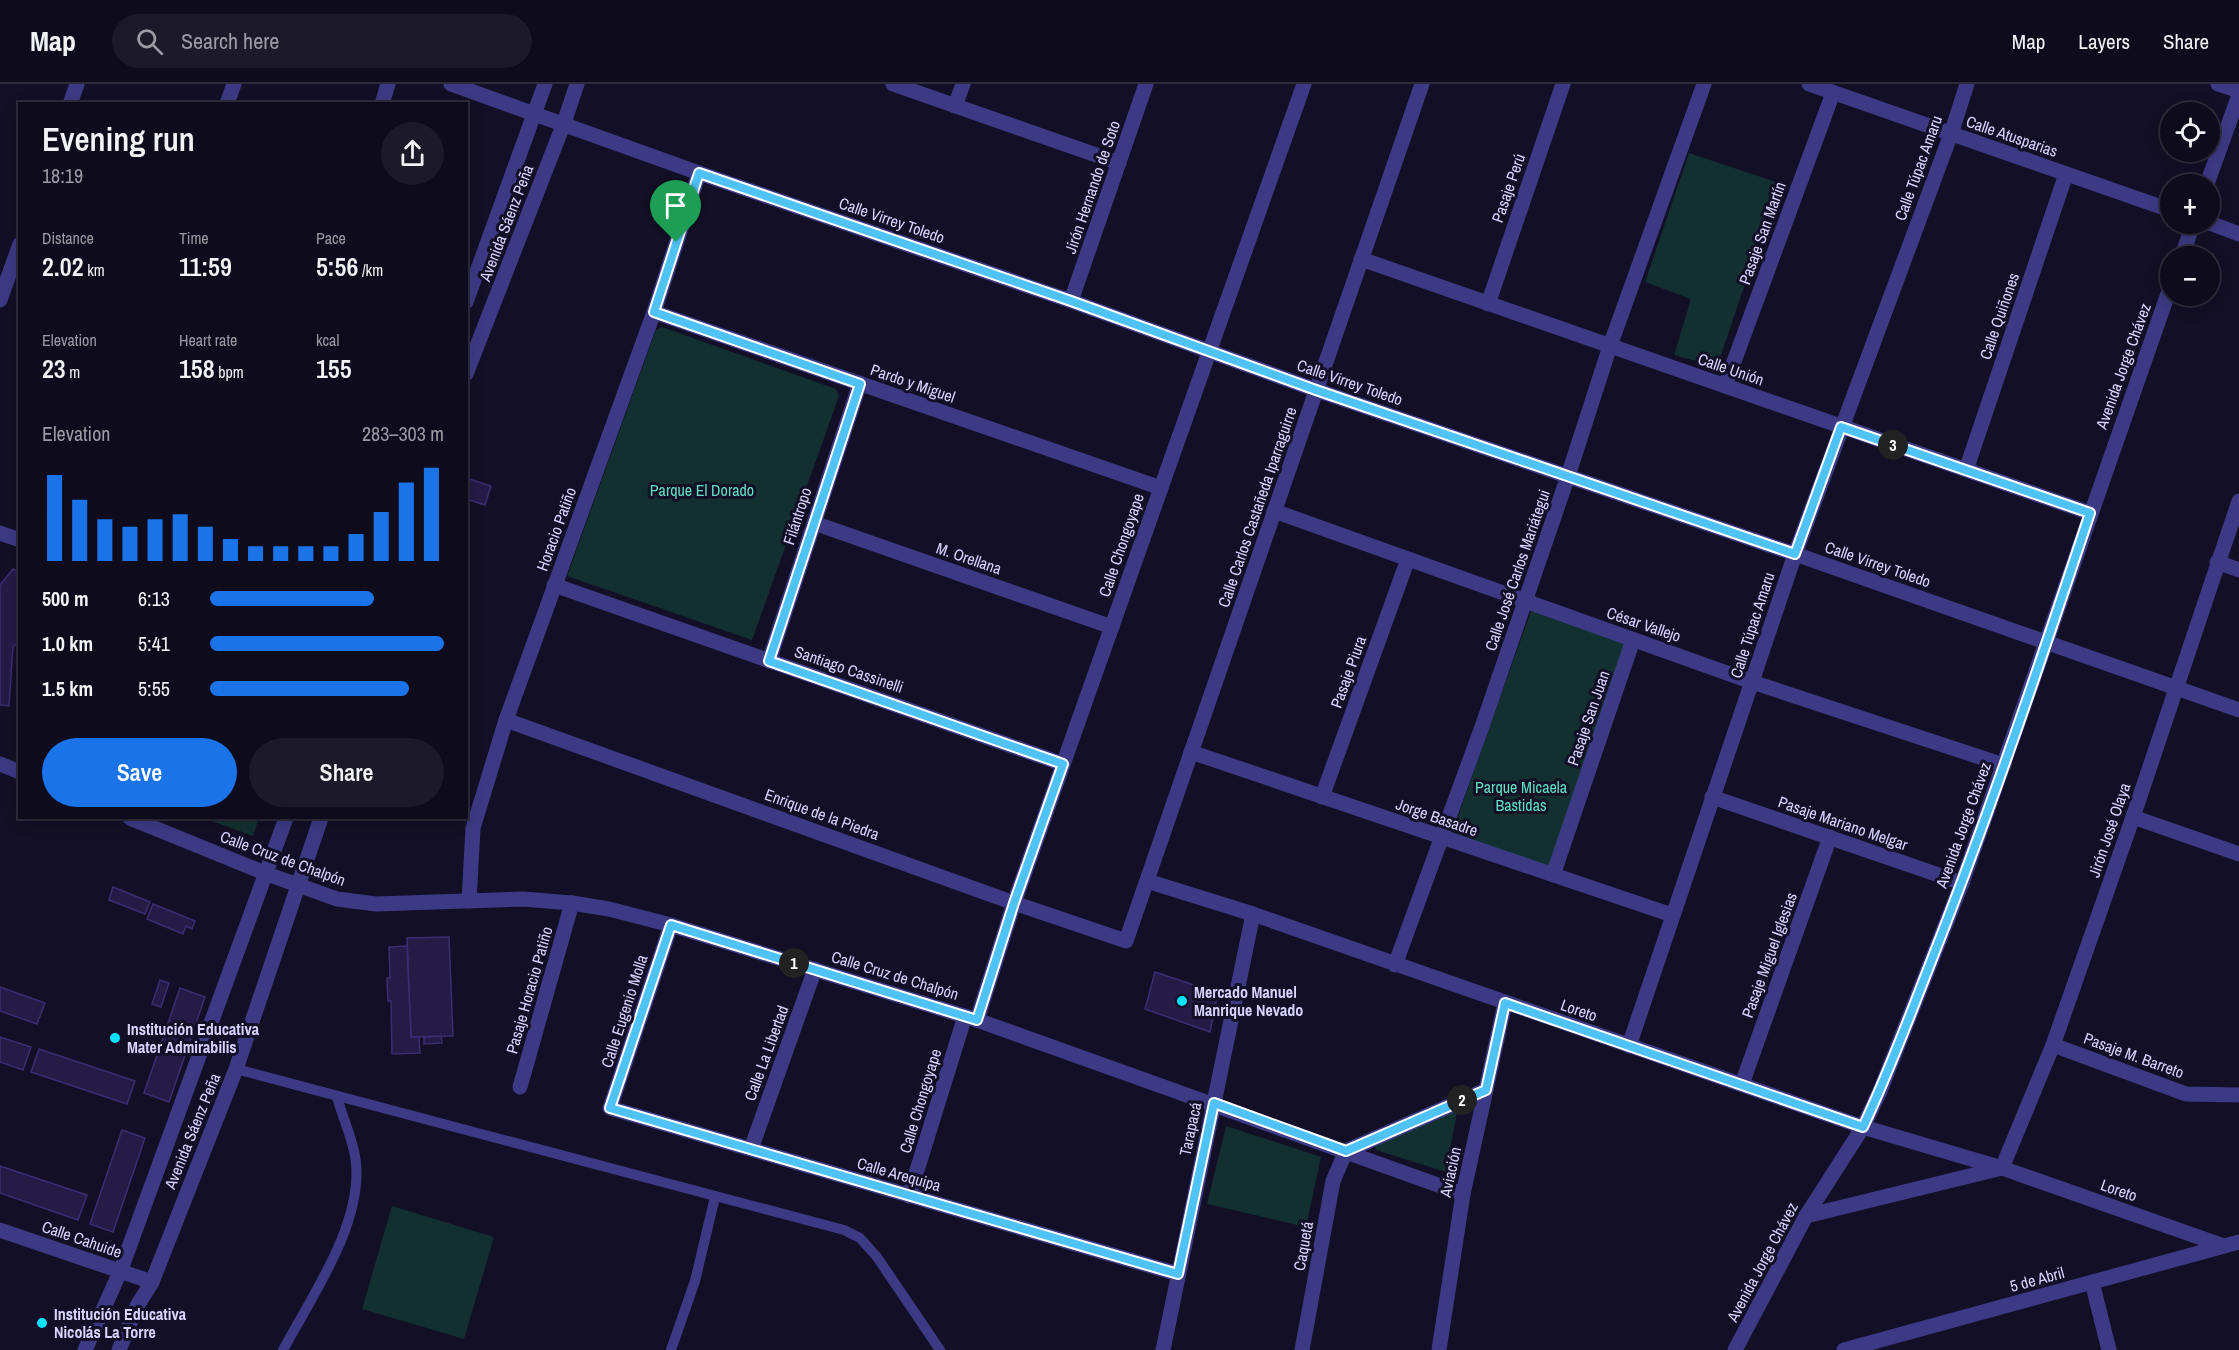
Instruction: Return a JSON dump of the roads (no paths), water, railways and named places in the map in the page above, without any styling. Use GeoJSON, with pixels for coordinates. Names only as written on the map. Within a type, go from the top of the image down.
{"type":"FeatureCollection","features":[{"type":"Feature","properties":{"kind":"street"},"geometry":{"type":"LineString","coordinates":[[71,102],[77,84]]}},
{"type":"Feature","properties":{"kind":"street"},"geometry":{"type":"LineString","coordinates":[[228,102],[234,84]]}},
{"type":"Feature","properties":{"kind":"street"},"geometry":{"type":"LineString","coordinates":[[383,102],[388,84]]}},
{"type":"Feature","properties":{"kind":"street","name":"Calle Virrey Toledo"},"geometry":{"type":"LineString","coordinates":[[451,84],[699,173],[1071,301],[1316,390],[2047,641],[2239,710]]}},
{"type":"Feature","properties":{"kind":"street","name":"Avenida Sáenz Peña"},"geometry":{"type":"LineString","coordinates":[[468,297],[544,84]]}},
{"type":"Feature","properties":{"kind":"street","name":"Avenida Sáenz Peña"},"geometry":{"type":"LineString","coordinates":[[468,369],[577,84]]}},
{"type":"Feature","properties":{"kind":"street"},"geometry":{"type":"LineString","coordinates":[[893,84],[1119,163]]}},
{"type":"Feature","properties":{"kind":"street"},"geometry":{"type":"LineString","coordinates":[[955,106],[963,84]]}},
{"type":"Feature","properties":{"kind":"street","name":"Jirón Hernando de Soto"},"geometry":{"type":"LineString","coordinates":[[1071,301],[1146,84]]}},
{"type":"Feature","properties":{"kind":"street","name":"Calle Chongoyape"},"geometry":{"type":"LineString","coordinates":[[909,1196],[1304,84]]}},
{"type":"Feature","properties":{"kind":"street","name":"Calle Carlos Castañeda Iparraguirre"},"geometry":{"type":"LineString","coordinates":[[1126,941],[1422,84]]}},
{"type":"Feature","properties":{"kind":"street","name":"Pasaje Perú"},"geometry":{"type":"LineString","coordinates":[[1488,304],[1563,84]]}},
{"type":"Feature","properties":{"kind":"street","name":"Calle José Carlos Mariátegui"},"geometry":{"type":"LineString","coordinates":[[1395,965],[1525,601],[1610,346],[1704,84]]}},
{"type":"Feature","properties":{"kind":"street","name":"Calle Atusparias"},"geometry":{"type":"LineString","coordinates":[[1809,84],[2160,207]]}},
{"type":"Feature","properties":{"kind":"street","name":"Calle Túpac Amaru"},"geometry":{"type":"LineString","coordinates":[[1629,1046],[1795,554],[1951,134],[1967,84]]}},
{"type":"Feature","properties":{"kind":"street"},"geometry":{"type":"LineString","coordinates":[[2211,174],[2239,93],[2218,84]]}},
{"type":"Feature","properties":{"kind":"street","name":"Pasaje San Martín"},"geometry":{"type":"LineString","coordinates":[[1725,386],[1833,93]]}},
{"type":"Feature","properties":{"kind":"street","name":"Horacio Patiño"},"geometry":{"type":"LineString","coordinates":[[468,902],[473,828],[506,720],[654,312],[699,173]]}},
{"type":"Feature","properties":{"kind":"street","name":"Calle Quiñones"},"geometry":{"type":"LineString","coordinates":[[1966,470],[2066,174]]}},
{"type":"Feature","properties":{"kind":"street"},"geometry":{"type":"LineString","coordinates":[[2220,227],[2239,234]]}},
{"type":"Feature","properties":{"kind":"street"},"geometry":{"type":"LineString","coordinates":[[0,300],[18,250]]}},
{"type":"Feature","properties":{"kind":"street","name":"Calle Unión"},"geometry":{"type":"LineString","coordinates":[[1361,260],[2090,513]]}},
{"type":"Feature","properties":{"kind":"street","name":"Avenida Jorge Chávez"},"geometry":{"type":"LineString","coordinates":[[1735,1350],[1806,1216],[1863,1127],[1880,1091],[1962,883],[2164,306]]}},
{"type":"Feature","properties":{"kind":"street","name":"Pardo y Miguel"},"geometry":{"type":"LineString","coordinates":[[654,312],[1161,488]]}},
{"type":"Feature","properties":{"kind":"street","name":"Filántropo"},"geometry":{"type":"LineString","coordinates":[[769,661],[860,384]]}},
{"type":"Feature","properties":{"kind":"street","name":"Jirón José Olaya"},"geometry":{"type":"LineString","coordinates":[[2002,1168],[2053,1045],[2133,817],[2239,501]]}},
{"type":"Feature","properties":{"kind":"street","name":"César Vallejo"},"geometry":{"type":"LineString","coordinates":[[1274,511],[1752,682],[2004,765]]}},
{"type":"Feature","properties":{"kind":"street","name":"M. Orellana"},"geometry":{"type":"LineString","coordinates":[[814,523],[1112,627]]}},
{"type":"Feature","properties":{"kind":"street"},"geometry":{"type":"LineString","coordinates":[[0,533],[18,539]]}},
{"type":"Feature","properties":{"kind":"street","name":"Pasaje Piura"},"geometry":{"type":"LineString","coordinates":[[1322,796],[1408,560]]}},
{"type":"Feature","properties":{"kind":"street"},"geometry":{"type":"LineString","coordinates":[[2217,562],[2239,570]]}},
{"type":"Feature","properties":{"kind":"street","name":"Santiago Cassinelli"},"geometry":{"type":"LineString","coordinates":[[554,585],[1063,764]]}},
{"type":"Feature","properties":{"kind":"street","name":"Pasaje San Juan"},"geometry":{"type":"LineString","coordinates":[[1553,875],[1633,640]]}},
{"type":"Feature","properties":{"kind":"street","name":"Enrique de la Piedra"},"geometry":{"type":"LineString","coordinates":[[506,720],[1014,903],[1126,941]]}},
{"type":"Feature","properties":{"kind":"street","name":"Jorge Basadre"},"geometry":{"type":"LineString","coordinates":[[1191,752],[1672,915]]}},
{"type":"Feature","properties":{"kind":"street"},"geometry":{"type":"LineString","coordinates":[[0,764],[18,771]]}},
{"type":"Feature","properties":{"kind":"street","name":"Pasaje Mariano Melgar"},"geometry":{"type":"LineString","coordinates":[[1712,797],[1962,883]]}},
{"type":"Feature","properties":{"kind":"street"},"geometry":{"type":"LineString","coordinates":[[2133,817],[2239,854]]}},
{"type":"Feature","properties":{"kind":"street","name":"Calle Cruz de Chalpón"},"geometry":{"type":"LineString","coordinates":[[132,819],[267,874],[337,899],[376,904],[524,899],[609,909],[671,925],[971,1018],[1214,1103],[1463,1194]]}},
{"type":"Feature","properties":{"kind":"street","name":"Avenida Sáenz Peña"},"geometry":{"type":"LineString","coordinates":[[85,1350],[120,1272],[286,819]]}},
{"type":"Feature","properties":{"kind":"street","name":"Avenida Sáenz Peña"},"geometry":{"type":"LineString","coordinates":[[119,1350],[137,1306],[152,1282],[236,1069],[321,819]]}},
{"type":"Feature","properties":{"kind":"street","name":"Pasaje Miguel Iglesias"},"geometry":{"type":"LineString","coordinates":[[1742,1084],[1830,837]]}},
{"type":"Feature","properties":{"kind":"street","name":"Loreto"},"geometry":{"type":"LineString","coordinates":[[1147,881],[1253,914],[1863,1127],[2002,1168],[2231,1244]]}},
{"type":"Feature","properties":{"kind":"street","name":"Pasaje Horacio Patiño"},"geometry":{"type":"LineString","coordinates":[[520,1087],[572,903]]}},
{"type":"Feature","properties":{"kind":"street","name":"Tarapacá"},"geometry":{"type":"LineString","coordinates":[[1163,1350],[1253,914]]}},
{"type":"Feature","properties":{"kind":"street","name":"Calle Eugenio Molla"},"geometry":{"type":"LineString","coordinates":[[610,1108],[671,925]]}},
{"type":"Feature","properties":{"kind":"street","name":"Calle La Libertad"},"geometry":{"type":"LineString","coordinates":[[751,1149],[815,969]]}},
{"type":"Feature","properties":{"kind":"street","name":"Aviación"},"geometry":{"type":"LineString","coordinates":[[1439,1350],[1463,1194],[1505,1003]]}},
{"type":"Feature","properties":{"kind":"street","name":"Pasaje M. Barreto"},"geometry":{"type":"LineString","coordinates":[[2053,1045],[2186,1094],[2239,1095]]}},
{"type":"Feature","properties":{"kind":"street"},"geometry":{"type":"LineString","coordinates":[[1346,1151],[1486,1090]]}},
{"type":"Feature","properties":{"kind":"street","name":"Calle Arequipa"},"geometry":{"type":"LineString","coordinates":[[610,1108],[1178,1274]]}},
{"type":"Feature","properties":{"kind":"street","name":"Caquetá"},"geometry":{"type":"LineString","coordinates":[[1302,1350],[1333,1181],[1346,1151]]}},
{"type":"Feature","properties":{"kind":"street"},"geometry":{"type":"LineString","coordinates":[[1806,1216],[2002,1168]]}},
{"type":"Feature","properties":{"kind":"street","name":"Calle Cahuide"},"geometry":{"type":"LineString","coordinates":[[0,1230],[152,1282]]}},
{"type":"Feature","properties":{"kind":"street","name":"5 de Abril"},"geometry":{"type":"LineString","coordinates":[[1844,1350],[2231,1244]]}},
{"type":"Feature","properties":{"kind":"street"},"geometry":{"type":"LineString","coordinates":[[2092,1282],[2109,1350]]}},
{"type":"Feature","properties":{"kind":"lane"},"geometry":{"type":"LineString","coordinates":[[236,1069],[830,1226],[860,1238],[888,1270],[940,1350]]}},
{"type":"Feature","properties":{"kind":"lane"},"geometry":{"type":"LineString","coordinates":[[284,1350],[337,1250],[352,1210],[356,1162],[338,1096]]}},
{"type":"Feature","properties":{"kind":"lane"},"geometry":{"type":"LineString","coordinates":[[671,1350],[695,1281],[715,1197]]}},
{"type":"Feature","properties":{"kind":"place","name":"Mercado Manuel Manrique Nevado"},"geometry":{"type":"Point","coordinates":[1182,1001]}},
{"type":"Feature","properties":{"kind":"place","name":"Institución Educativa Mater Admirabilis"},"geometry":{"type":"Point","coordinates":[115,1038]}},
{"type":"Feature","properties":{"kind":"place","name":"Institución Educativa Nicolás La Torre"},"geometry":{"type":"Point","coordinates":[42,1323]}},
{"type":"Feature","properties":{"kind":"park label","name":"Parque El Dorado"},"geometry":{"type":"Point","coordinates":[702,490]}},
{"type":"Feature","properties":{"kind":"park label","name":"Parque Micaela Bastidas"},"geometry":{"type":"Point","coordinates":[1521,796]}}]}
